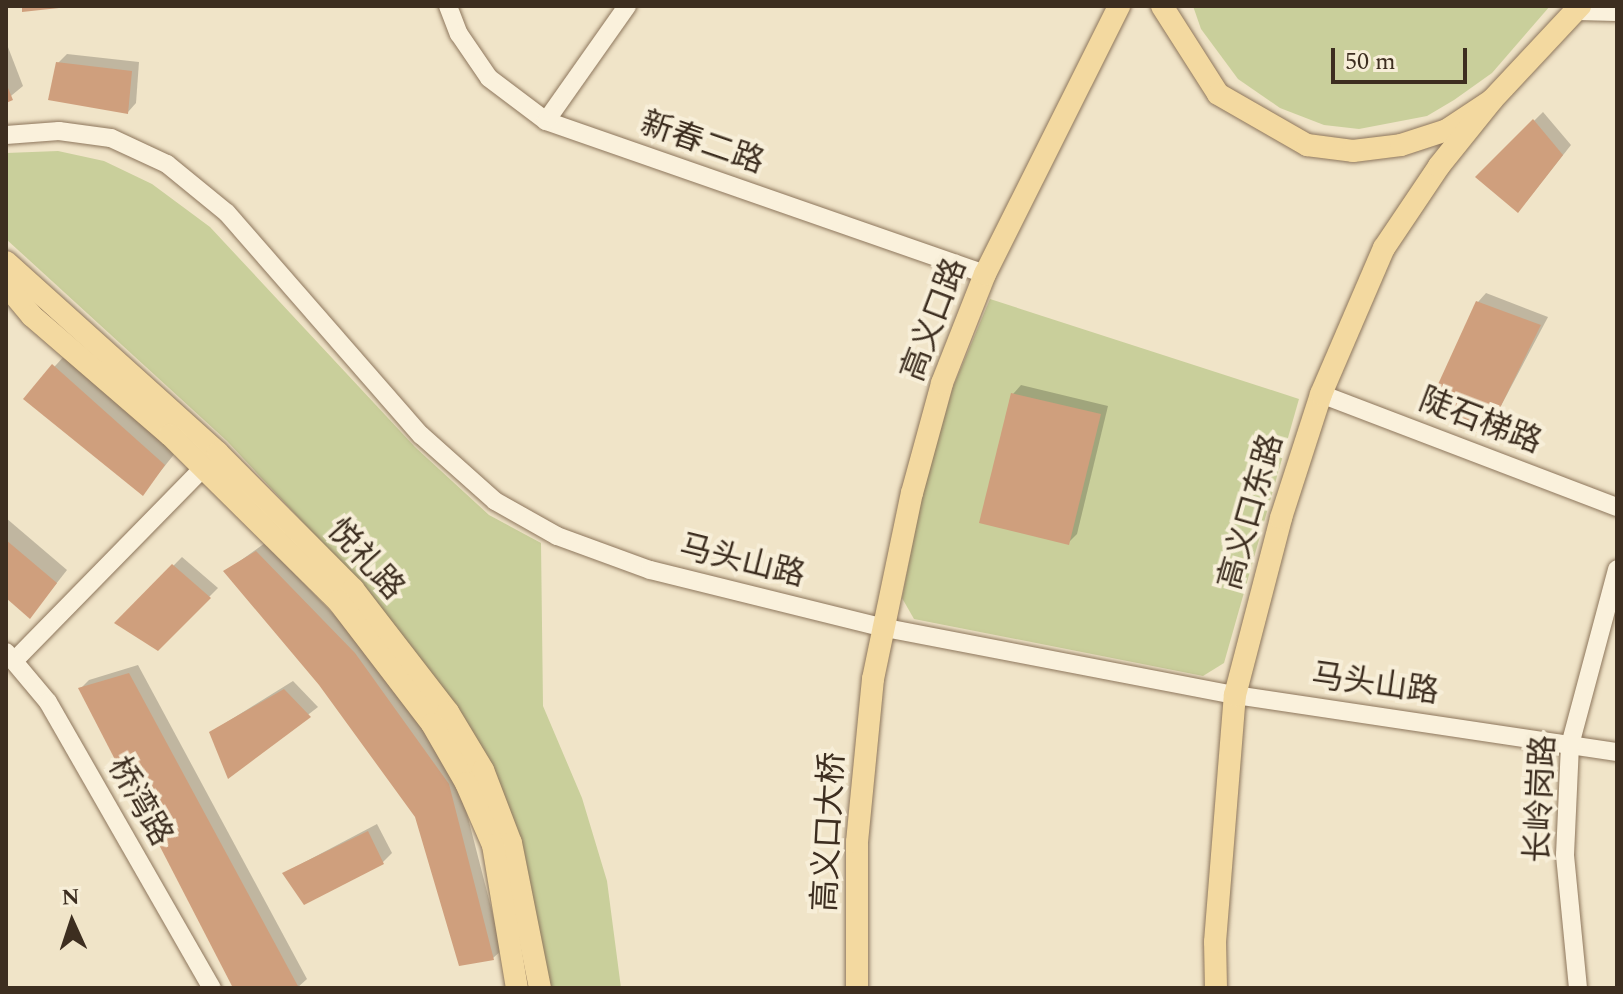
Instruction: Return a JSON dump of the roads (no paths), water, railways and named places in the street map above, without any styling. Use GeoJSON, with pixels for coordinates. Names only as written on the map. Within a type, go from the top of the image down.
{"type":"FeatureCollection","features":[{"type":"Feature","properties":{"kind":"main road","name":"高义口路"},"geometry":{"type":"LineString","coordinates":[[873,679],[881,627],[942,383],[985,274],[1119,6]]}},
{"type":"Feature","properties":{"kind":"main road"},"geometry":{"type":"LineString","coordinates":[[1162,6],[1218,94],[1307,145],[1353,151],[1401,145],[1447,130],[1492,100],[1578,9]]}},
{"type":"Feature","properties":{"kind":"main road","name":"高义口东路"},"geometry":{"type":"LineString","coordinates":[[1216,988],[1215,942],[1235,695],[1281,518],[1321,394],[1384,248],[1439,166],[1492,100]]}},
{"type":"Feature","properties":{"kind":"main road","name":"悦礼路"},"geometry":{"type":"LineString","coordinates":[[6,262],[210,460],[353,589],[469,747],[511,843],[540,988]]}},
{"type":"Feature","properties":{"kind":"main road","name":"悦礼路"},"geometry":{"type":"LineString","coordinates":[[6,285],[32,316],[210,460],[338,601],[432,724],[466,783],[493,845],[517,988]]}},
{"type":"Feature","properties":{"kind":"main road","name":"高义口大桥"},"geometry":{"type":"LineString","coordinates":[[857,988],[857,842],[873,679]]}},
{"type":"Feature","properties":{"kind":"street","name":"新春二路"},"geometry":{"type":"LineString","coordinates":[[448,6],[459,34],[489,78],[546,121],[985,274]]}},
{"type":"Feature","properties":{"kind":"street"},"geometry":{"type":"LineString","coordinates":[[546,121],[627,6]]}},
{"type":"Feature","properties":{"kind":"street"},"geometry":{"type":"LineString","coordinates":[[1578,9],[1617,12]]}},
{"type":"Feature","properties":{"kind":"street","name":"马头山路"},"geometry":{"type":"LineString","coordinates":[[6,135],[59,131],[111,138],[167,164],[227,213],[421,435],[495,501],[557,536],[650,570],[881,627],[1235,695],[1617,752]]}},
{"type":"Feature","properties":{"kind":"street","name":"陡石梯路"},"geometry":{"type":"LineString","coordinates":[[1321,394],[1617,507]]}},
{"type":"Feature","properties":{"kind":"street"},"geometry":{"type":"LineString","coordinates":[[10,656],[210,460]]}},
{"type":"Feature","properties":{"kind":"street","name":"长岭岗路"},"geometry":{"type":"LineString","coordinates":[[1578,988],[1565,855],[1570,745],[1617,569]]}},
{"type":"Feature","properties":{"kind":"street","name":"桥湾路"},"geometry":{"type":"LineString","coordinates":[[10,656],[48,702],[212,988]]}}]}
